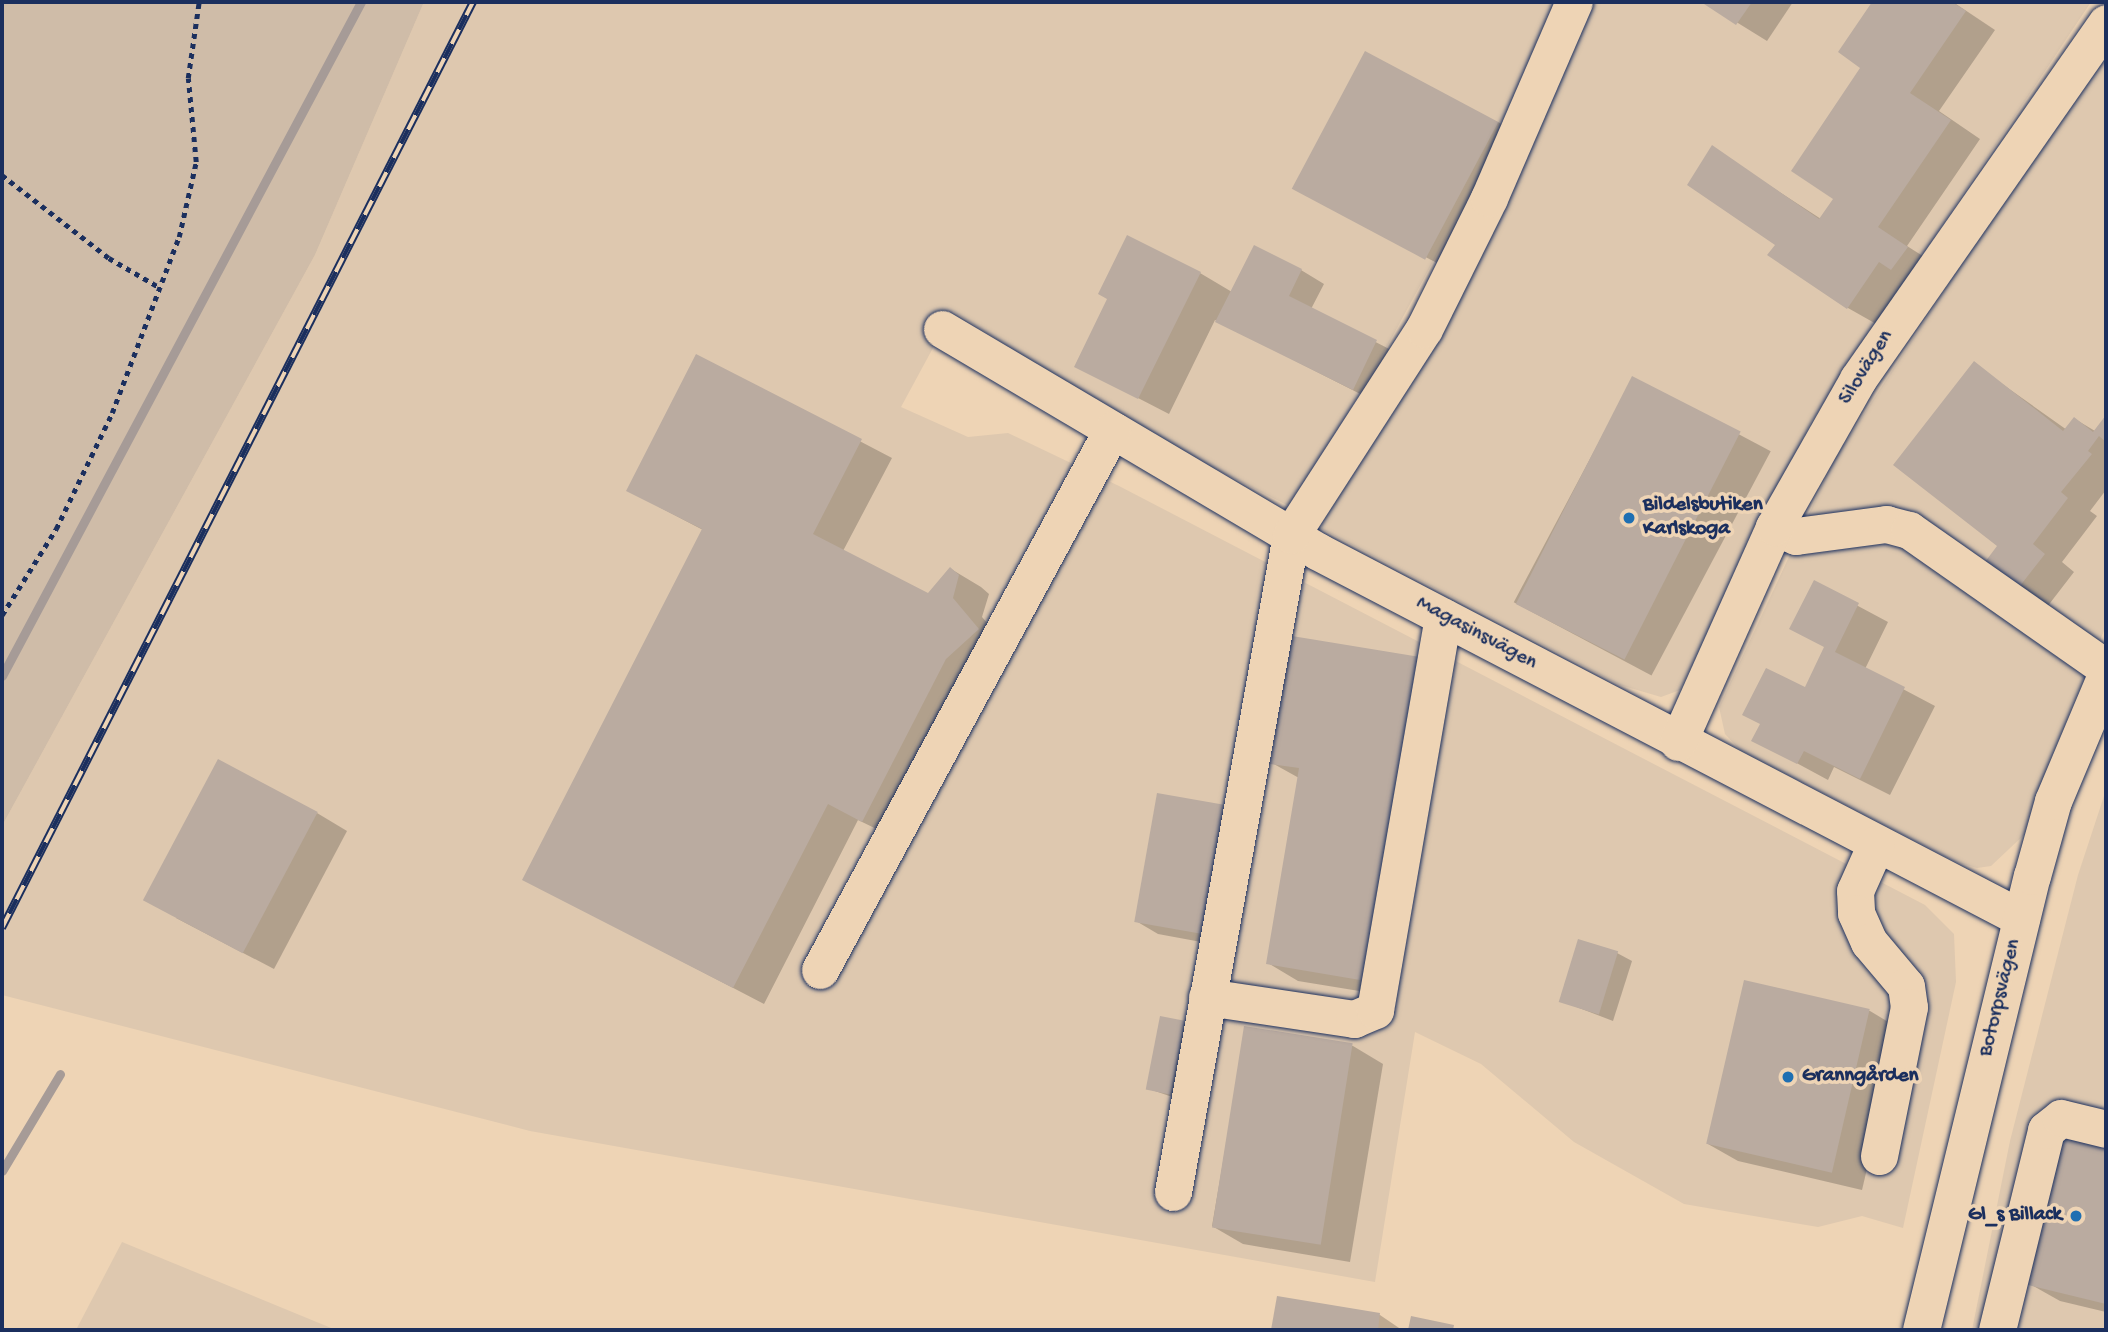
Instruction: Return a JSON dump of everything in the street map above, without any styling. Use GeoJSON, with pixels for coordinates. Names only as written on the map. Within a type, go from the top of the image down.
{"type":"FeatureCollection","features":[{"type":"Feature","properties":{"kind":"street"},"geometry":{"type":"LineString","coordinates":[[1173,1192],[1292,535],[1424,329],[1489,198],[1574,2]]}},
{"type":"Feature","properties":{"kind":"street","name":"Silovägen"},"geometry":{"type":"LineString","coordinates":[[1678,742],[1774,527],[1899,317],[2106,23]]}},
{"type":"Feature","properties":{"kind":"street","name":"Magasinsvägen"},"geometry":{"type":"LineString","coordinates":[[942,329],[1292,535],[1678,742],[2021,918]]}},
{"type":"Feature","properties":{"kind":"street"},"geometry":{"type":"LineString","coordinates":[[820,970],[1112,430]]}},
{"type":"Feature","properties":{"kind":"street"},"geometry":{"type":"LineString","coordinates":[[1774,527],[1796,536],[1886,524],[1909,530],[2106,668]]}},
{"type":"Feature","properties":{"kind":"street"},"geometry":{"type":"LineString","coordinates":[[1207,997],[1354,1019],[1375,1010],[1443,617]]}},
{"type":"Feature","properties":{"kind":"street","name":"Botorpsvägen"},"geometry":{"type":"LineString","coordinates":[[1921,1330],[2021,918],[2053,801],[2106,675]]}},
{"type":"Feature","properties":{"kind":"street"},"geometry":{"type":"LineString","coordinates":[[1876,844],[1855,891],[1857,913],[1869,942],[1906,986],[1909,1007],[1879,1156]]}},
{"type":"Feature","properties":{"kind":"street"},"geometry":{"type":"LineString","coordinates":[[1997,1330],[2046,1130],[2061,1118],[2106,1129]]}},
{"type":"Feature","properties":{"kind":"path"},"geometry":{"type":"LineString","coordinates":[[2,615],[56,529],[112,413],[179,237],[196,162],[188,78],[199,2]]}},
{"type":"Feature","properties":{"kind":"path"},"geometry":{"type":"LineString","coordinates":[[2,175],[109,258],[159,287]]}},
{"type":"Feature","properties":{"kind":"shaded area"},"geometry":{"type":"Polygon","coordinates":[[[2,2],[424,2],[315,255],[2,826],[2,2]]]}},
{"type":"Feature","properties":{"kind":"shaded area"},"geometry":{"type":"Polygon","coordinates":[[[424,2],[1554,2],[1510,120],[1378,363],[1291,507],[1134,428],[953,311],[901,407],[968,437],[1008,433],[1119,486],[1925,905],[1954,934],[1956,982],[1903,1228],[1862,1216],[1818,1227],[1684,1204],[1574,1142],[1481,1064],[1415,1032],[1375,1282],[530,1131],[2,995],[2,826],[315,255],[424,2]]]}},
{"type":"Feature","properties":{"kind":"shaded area"},"geometry":{"type":"Polygon","coordinates":[[[1595,2],[2091,2],[1811,422],[1680,690],[1661,697],[1620,685],[1322,529],[1320,511],[1595,2]]]}},
{"type":"Feature","properties":{"kind":"shaded area"},"geometry":{"type":"Polygon","coordinates":[[[2106,56],[2106,626],[2051,758],[2026,833],[1991,866],[1977,868],[1956,862],[1740,750],[1725,734],[1719,707],[1834,460],[2002,202],[2106,56]]]}},
{"type":"Feature","properties":{"kind":"shaded area"},"geometry":{"type":"Polygon","coordinates":[[[2106,790],[2106,1330],[1972,1330],[2010,1141],[2078,875],[2106,790]]]}},
{"type":"Feature","properties":{"kind":"shaded area"},"geometry":{"type":"Polygon","coordinates":[[[122,1242],[336,1330],[76,1330],[122,1242]]]}},
{"type":"Feature","properties":{"kind":"building"},"geometry":{"type":"Polygon","coordinates":[[[1701,2],[1752,2],[1736,25],[1701,2]]]}},
{"type":"Feature","properties":{"kind":"building"},"geometry":{"type":"Polygon","coordinates":[[[1872,2],[1952,2],[1966,11],[1910,93],[1951,120],[1878,227],[1908,247],[1891,270],[1879,262],[1847,309],[1767,255],[1775,245],[1687,185],[1712,145],[1819,219],[1833,199],[1791,171],[1860,68],[1838,52],[1872,2]]]}},
{"type":"Feature","properties":{"kind":"building"},"geometry":{"type":"Polygon","coordinates":[[[1365,51],[1498,122],[1425,260],[1292,189],[1365,51]]]}},
{"type":"Feature","properties":{"kind":"building"},"geometry":{"type":"Polygon","coordinates":[[[1127,235],[1201,272],[1138,399],[1074,367],[1107,299],[1098,294],[1127,235]]]}},
{"type":"Feature","properties":{"kind":"building"},"geometry":{"type":"Polygon","coordinates":[[[1254,245],[1302,269],[1289,296],[1377,340],[1353,390],[1215,322],[1254,245]]]}},
{"type":"Feature","properties":{"kind":"building"},"geometry":{"type":"Polygon","coordinates":[[[696,354],[862,439],[813,534],[928,593],[950,567],[959,575],[953,598],[979,629],[946,659],[862,822],[828,804],[733,988],[522,880],[702,529],[626,491],[696,354]]]}},
{"type":"Feature","properties":{"kind":"building"},"geometry":{"type":"Polygon","coordinates":[[[1974,361],[2063,431],[2074,417],[2093,432],[2106,415],[2106,442],[2099,436],[2088,451],[2092,454],[2061,492],[2068,498],[2033,544],[2045,554],[2016,591],[1982,566],[1997,546],[1893,465],[1974,361]]]}},
{"type":"Feature","properties":{"kind":"building","name":"Bildelsbutiken Karlskoga"},"geometry":{"type":"Polygon","coordinates":[[[1632,376],[1741,431],[1624,659],[1516,604],[1632,376]]]}},
{"type":"Feature","properties":{"kind":"building"},"geometry":{"type":"Polygon","coordinates":[[[1814,580],[1859,603],[1835,652],[1905,687],[1860,779],[1804,751],[1797,764],[1751,741],[1760,724],[1742,715],[1766,668],[1805,687],[1824,647],[1789,629],[1814,580]]]}},
{"type":"Feature","properties":{"kind":"building"},"geometry":{"type":"Polygon","coordinates":[[[1292,636],[1420,657],[1366,981],[1266,964],[1299,768],[1270,764],[1292,636]]]}},
{"type":"Feature","properties":{"kind":"building"},"geometry":{"type":"Polygon","coordinates":[[[218,759],[318,812],[243,953],[143,900],[218,759]]]}},
{"type":"Feature","properties":{"kind":"building"},"geometry":{"type":"Polygon","coordinates":[[[1157,793],[1224,805],[1201,934],[1134,922],[1157,793]]]}},
{"type":"Feature","properties":{"kind":"building"},"geometry":{"type":"Polygon","coordinates":[[[1578,939],[1618,951],[1599,1014],[1559,1002],[1578,939]]]}},
{"type":"Feature","properties":{"kind":"building","name":"Granngården"},"geometry":{"type":"Polygon","coordinates":[[[1744,980],[1870,1009],[1832,1173],[1706,1144],[1744,980]]]}},
{"type":"Feature","properties":{"kind":"building"},"geometry":{"type":"Polygon","coordinates":[[[1160,1016],[1185,1021],[1170,1094],[1146,1090],[1160,1016]]]}},
{"type":"Feature","properties":{"kind":"building"},"geometry":{"type":"Polygon","coordinates":[[[1244,1026],[1353,1043],[1321,1245],[1212,1227],[1244,1026]]]}},
{"type":"Feature","properties":{"kind":"building","name":"Gl_s Billack"},"geometry":{"type":"Polygon","coordinates":[[[2064,1136],[2106,1146],[2106,1304],[2028,1285],[2064,1136]]]}},
{"type":"Feature","properties":{"kind":"building"},"geometry":{"type":"Polygon","coordinates":[[[1277,1296],[1380,1313],[1378,1330],[1271,1330],[1277,1296]]]}},
{"type":"Feature","properties":{"kind":"building"},"geometry":{"type":"Polygon","coordinates":[[[1411,1316],[1454,1325],[1453,1330],[1408,1330],[1411,1316]]]}},
{"type":"Feature","properties":{"kind":"waterway"},"geometry":{"type":"LineString","coordinates":[[2,676],[361,2]]}},
{"type":"Feature","properties":{"kind":"waterway"},"geometry":{"type":"LineString","coordinates":[[2,1171],[60,1074]]}},
{"type":"Feature","properties":{"kind":"railway"},"geometry":{"type":"LineString","coordinates":[[2,928],[473,2]]}},
{"type":"Feature","properties":{"kind":"place","name":"Bildelsbutiken Karlskoga"},"geometry":{"type":"Point","coordinates":[1629,518]}},
{"type":"Feature","properties":{"kind":"place","name":"Granngården"},"geometry":{"type":"Point","coordinates":[1788,1077]}},
{"type":"Feature","properties":{"kind":"place","name":"Gl_s Billack"},"geometry":{"type":"Point","coordinates":[2076,1216]}}]}
